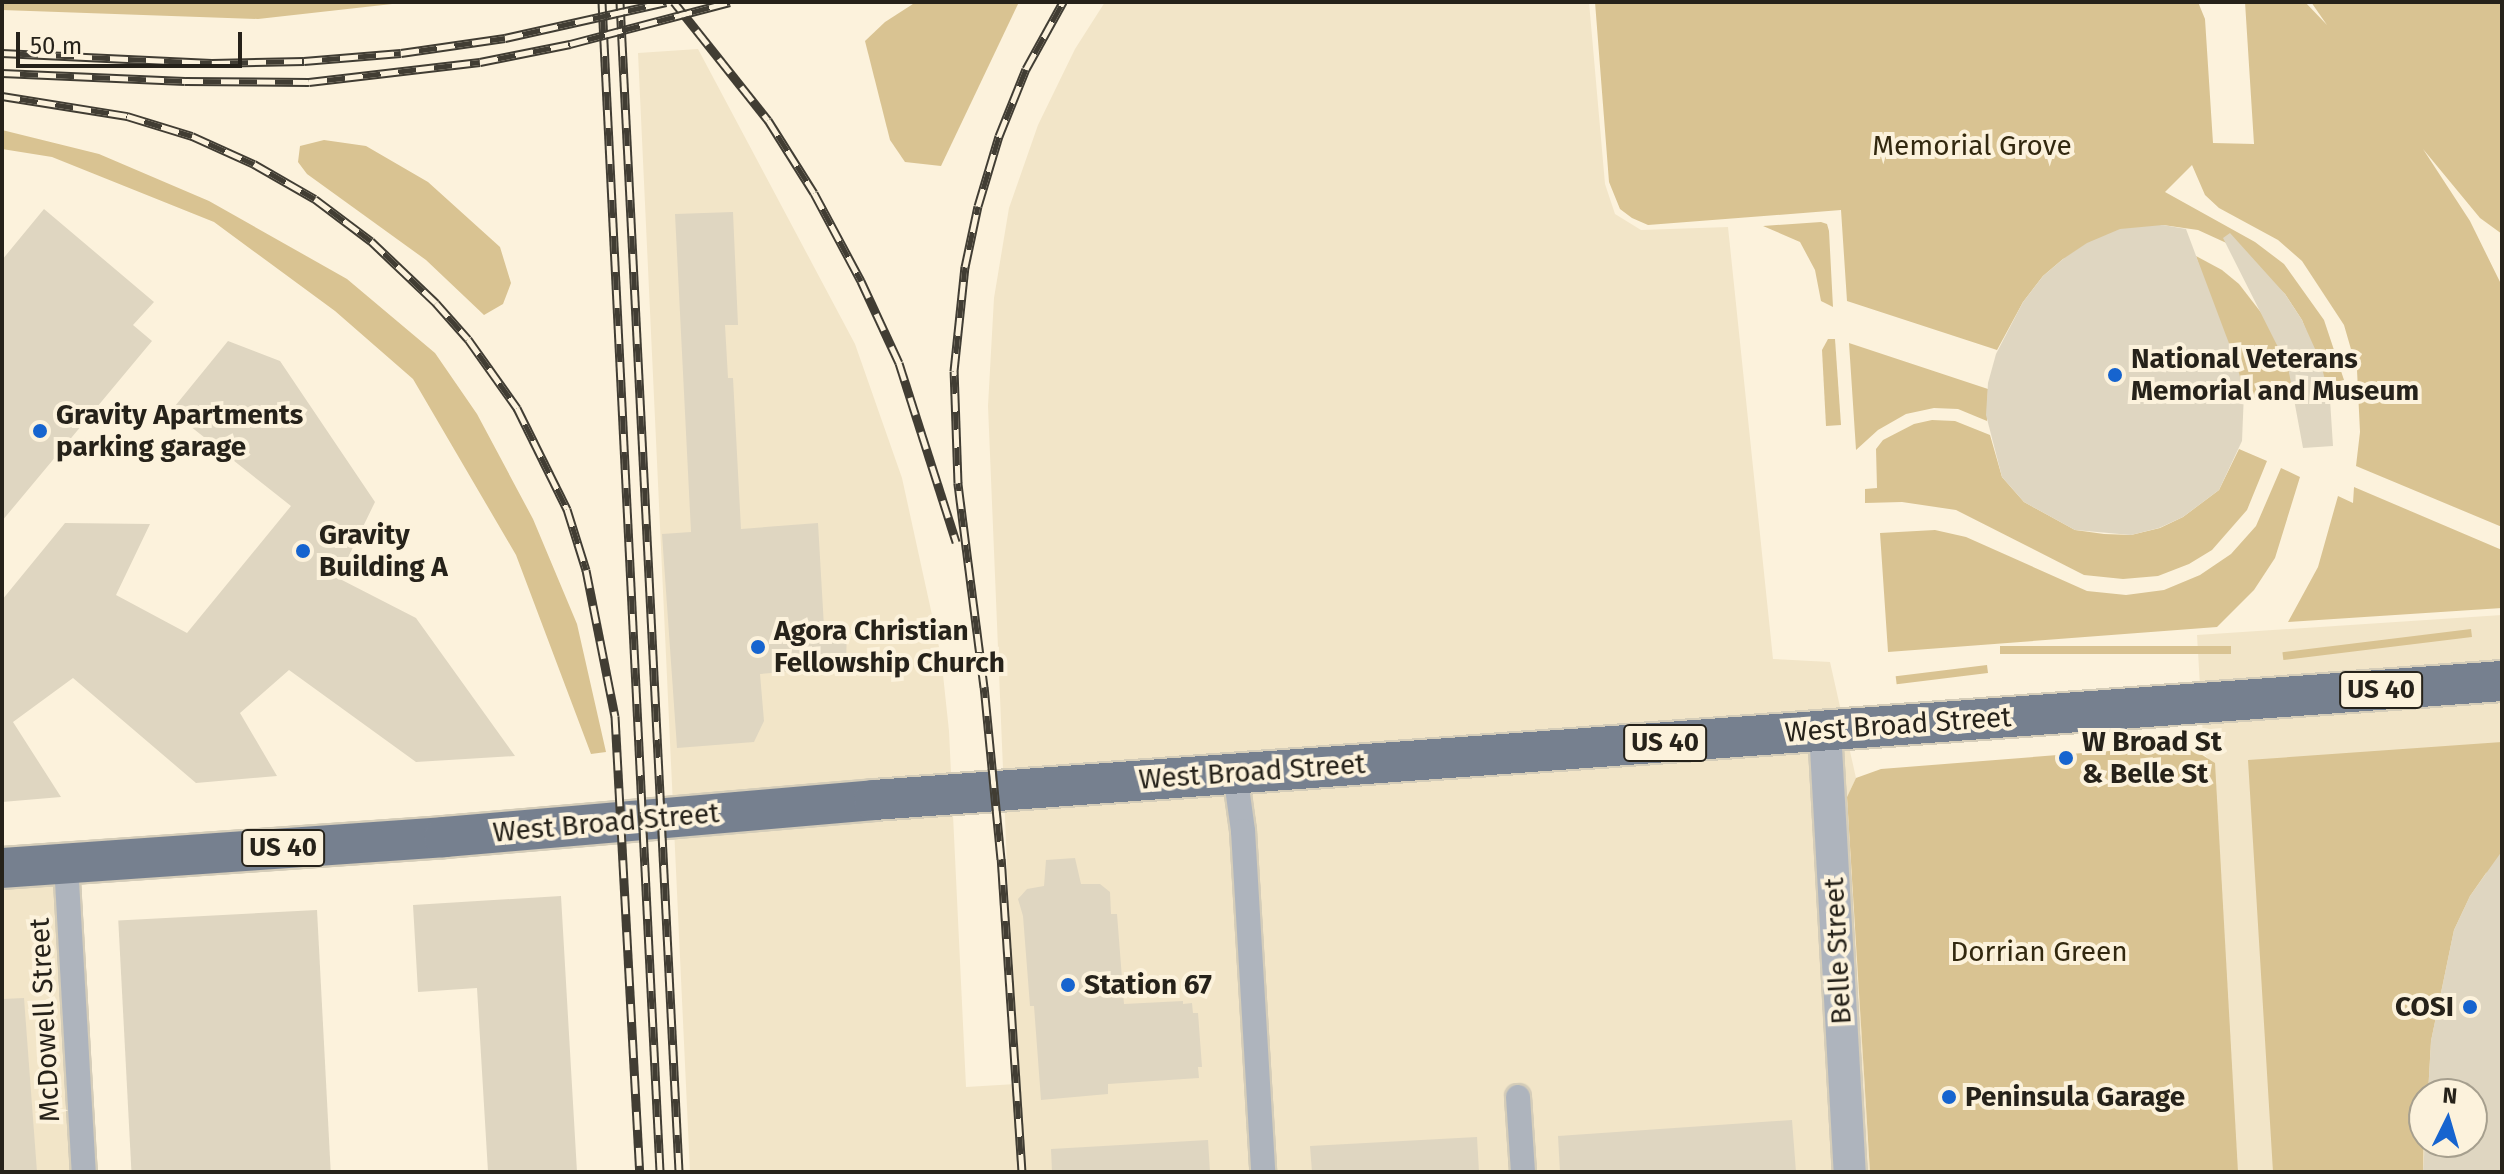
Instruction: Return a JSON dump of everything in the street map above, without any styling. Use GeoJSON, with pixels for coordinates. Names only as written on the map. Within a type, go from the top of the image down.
{"type":"FeatureCollection","features":[{"type":"Feature","properties":{"kind":"main road","name":"West Broad Street"},"geometry":{"type":"LineString","coordinates":[[2,868],[1235,773],[2502,681]]}},
{"type":"Feature","properties":{"kind":"street","name":"Belle Street"},"geometry":{"type":"LineString","coordinates":[[1825,730],[1850,1172]]}},
{"type":"Feature","properties":{"kind":"street"},"geometry":{"type":"LineString","coordinates":[[1235,773],[1243,831],[1263,1172]]}},
{"type":"Feature","properties":{"kind":"street","name":"McDowell Street"},"geometry":{"type":"LineString","coordinates":[[66,864],[84,1172]]}},
{"type":"Feature","properties":{"kind":"street"},"geometry":{"type":"LineString","coordinates":[[1518,1097],[1523,1172]]}},
{"type":"Feature","properties":{"kind":"shaded area"},"geometry":{"type":"Polygon","coordinates":[[[1105,2],[1589,2],[1605,184],[1615,214],[1641,230],[1728,227],[1773,659],[1830,662],[1856,778],[1847,797],[1870,1172],[690,1172],[638,53],[698,49],[855,344],[902,478],[941,656],[949,731],[966,1087],[1016,1084],[988,406],[994,298],[1009,208],[1038,125],[1075,49],[1105,2]]]}},
{"type":"Feature","properties":{"kind":"shaded area"},"geometry":{"type":"Polygon","coordinates":[[[2502,615],[2502,1172],[2233,1172],[2209,760],[2204,754],[2197,635],[2502,615]]]}},
{"type":"Feature","properties":{"kind":"shaded area"},"geometry":{"type":"Polygon","coordinates":[[[66,863],[85,1172],[2,1172],[2,868],[66,863]]]}},
{"type":"Feature","properties":{"kind":"green space"},"geometry":{"type":"Polygon","coordinates":[[[2,2],[410,2],[258,19],[2,10],[2,2]]]}},
{"type":"Feature","properties":{"kind":"green space"},"geometry":{"type":"Polygon","coordinates":[[[916,2],[1019,2],[941,166],[905,162],[890,140],[865,41],[885,22],[916,2]]]}},
{"type":"Feature","properties":{"kind":"green space","name":"Memorial Grove"},"geometry":{"type":"Polygon","coordinates":[[[1595,2],[2198,2],[2205,19],[2213,143],[2254,144],[2245,2],[2305,2],[2327,25],[2311,2],[2502,2],[2502,234],[2480,218],[2423,149],[2470,221],[2502,286],[2502,527],[2356,466],[2360,432],[2357,370],[2344,325],[2302,261],[2278,240],[2219,208],[2205,195],[2192,165],[2165,192],[2255,242],[2284,264],[2324,320],[2344,380],[2326,384],[2302,320],[2285,294],[2233,246],[2198,230],[2163,225],[2063,259],[2043,276],[2023,302],[1997,350],[1847,301],[1841,210],[1648,225],[1632,218],[1620,209],[1609,182],[1595,2]]]}},
{"type":"Feature","properties":{"kind":"green space"},"geometry":{"type":"Polygon","coordinates":[[[2,130],[99,154],[209,201],[347,279],[435,353],[477,414],[533,519],[577,624],[606,752],[591,754],[516,555],[413,379],[335,311],[214,222],[52,157],[2,149],[2,130]]]}},
{"type":"Feature","properties":{"kind":"green space"},"geometry":{"type":"Polygon","coordinates":[[[324,140],[366,146],[428,182],[500,247],[511,283],[503,304],[484,315],[426,260],[307,174],[298,162],[300,146],[324,140]]]}},
{"type":"Feature","properties":{"kind":"green space"},"geometry":{"type":"Polygon","coordinates":[[[1827,224],[1829,231],[1833,307],[1821,301],[1815,270],[1800,242],[1763,226],[1827,224]]]}},
{"type":"Feature","properties":{"kind":"green space"},"geometry":{"type":"Polygon","coordinates":[[[2196,256],[2222,270],[2239,284],[2266,319],[2288,367],[2294,390],[2243,403],[2196,256]]]}},
{"type":"Feature","properties":{"kind":"green space"},"geometry":{"type":"Polygon","coordinates":[[[1828,339],[1835,339],[1841,425],[1826,426],[1822,350],[1828,339]]]}},
{"type":"Feature","properties":{"kind":"green space"},"geometry":{"type":"Polygon","coordinates":[[[1849,343],[1988,389],[1987,421],[1958,409],[1934,408],[1906,414],[1878,430],[1856,450],[1849,343]]]}},
{"type":"Feature","properties":{"kind":"green space"},"geometry":{"type":"Polygon","coordinates":[[[1932,420],[1955,421],[1990,435],[2002,477],[2024,502],[2075,530],[2104,534],[2131,535],[2160,528],[2183,517],[2219,490],[2239,449],[2267,461],[2247,510],[2212,550],[2189,564],[2158,576],[2123,579],[2084,575],[1956,510],[1902,502],[1865,503],[1865,489],[1877,488],[1876,449],[1883,440],[1914,424],[1932,420]]]}},
{"type":"Feature","properties":{"kind":"green space"},"geometry":{"type":"Polygon","coordinates":[[[2281,468],[2300,477],[2275,558],[2254,590],[2217,627],[1888,652],[1880,533],[1935,530],[1966,537],[2087,591],[2126,595],[2164,590],[2200,575],[2231,554],[2256,526],[2281,468]]]}},
{"type":"Feature","properties":{"kind":"green space"},"geometry":{"type":"Polygon","coordinates":[[[2354,487],[2502,550],[2502,608],[2288,622],[2318,567],[2338,496],[2353,503],[2354,487]]]}},
{"type":"Feature","properties":{"kind":"green space"},"geometry":{"type":"Polygon","coordinates":[[[2471,629],[2472,637],[2283,660],[2282,652],[2471,629]]]}},
{"type":"Feature","properties":{"kind":"green space"},"geometry":{"type":"Polygon","coordinates":[[[2000,646],[2231,646],[2231,654],[2000,654],[2000,646]]]}},
{"type":"Feature","properties":{"kind":"green space"},"geometry":{"type":"Polygon","coordinates":[[[1987,665],[1988,673],[1897,684],[1896,676],[1987,665]]]}},
{"type":"Feature","properties":{"kind":"green space"},"geometry":{"type":"Polygon","coordinates":[[[2502,742],[2502,865],[2486,873],[2470,896],[2454,930],[2431,1041],[2429,1078],[2408,1078],[2408,1158],[2423,1158],[2423,1172],[2273,1172],[2248,760],[2502,742]]]}},
{"type":"Feature","properties":{"kind":"green space","name":"Dorrian Green"},"geometry":{"type":"Polygon","coordinates":[[[2186,745],[2215,763],[2238,1172],[1870,1172],[1847,797],[1856,778],[1881,769],[2186,745]]]}},
{"type":"Feature","properties":{"kind":"building","name":"Gravity Apartments parking garage"},"geometry":{"type":"Polygon","coordinates":[[[44,209],[154,302],[133,325],[152,341],[2,521],[2,260],[44,209]]]}},
{"type":"Feature","properties":{"kind":"building","name":"Agora Christian Fellowship Church"},"geometry":{"type":"Polygon","coordinates":[[[733,212],[738,325],[725,325],[728,378],[733,378],[741,529],[818,523],[824,627],[847,625],[846,667],[760,674],[764,721],[754,742],[677,748],[662,534],[691,532],[675,214],[733,212]]]}},
{"type":"Feature","properties":{"kind":"building","name":"National Veterans Memorial and Museum"},"geometry":{"type":"Polygon","coordinates":[[[2163,225],[2186,229],[2236,362],[2244,392],[2242,441],[2219,490],[2183,517],[2159,528],[2131,535],[2075,530],[2024,502],[2002,477],[1986,415],[1988,383],[1996,354],[2023,302],[2043,276],[2063,259],[2087,243],[2120,229],[2163,225]]]}},
{"type":"Feature","properties":{"kind":"building"},"geometry":{"type":"Polygon","coordinates":[[[2230,233],[2285,294],[2302,320],[2320,360],[2330,400],[2333,446],[2303,448],[2288,367],[2223,238],[2230,233]]]}},
{"type":"Feature","properties":{"kind":"building","name":"Gravity Building A"},"geometry":{"type":"Polygon","coordinates":[[[228,341],[280,361],[375,502],[338,578],[416,618],[515,756],[416,762],[289,670],[240,713],[277,776],[196,783],[73,678],[13,722],[61,797],[2,802],[2,600],[65,523],[150,524],[116,595],[187,633],[291,506],[171,411],[228,341]]]}},
{"type":"Feature","properties":{"kind":"building","name":"COSI"},"geometry":{"type":"Polygon","coordinates":[[[2502,851],[2502,1172],[2423,1172],[2424,1158],[2488,1158],[2488,1078],[2429,1078],[2431,1041],[2454,930],[2470,896],[2502,851]]]}},
{"type":"Feature","properties":{"kind":"building","name":"Station 67"},"geometry":{"type":"Polygon","coordinates":[[[1075,858],[1081,884],[1100,884],[1110,892],[1111,914],[1117,914],[1124,1004],[1183,1001],[1183,1004],[1192,1003],[1193,1013],[1198,1013],[1202,1067],[1198,1067],[1199,1078],[1108,1084],[1108,1094],[1041,1100],[1034,1006],[1030,1006],[1023,916],[1018,899],[1027,889],[1044,886],[1046,860],[1075,858]]]}},
{"type":"Feature","properties":{"kind":"building"},"geometry":{"type":"Polygon","coordinates":[[[561,896],[577,1172],[488,1172],[477,988],[418,992],[413,905],[561,896]]]}},
{"type":"Feature","properties":{"kind":"building"},"geometry":{"type":"Polygon","coordinates":[[[317,910],[331,1172],[131,1172],[118,920],[317,910]]]}},
{"type":"Feature","properties":{"kind":"building"},"geometry":{"type":"Polygon","coordinates":[[[24,998],[37,1172],[2,1172],[2,999],[24,998]]]}},
{"type":"Feature","properties":{"kind":"building"},"geometry":{"type":"Polygon","coordinates":[[[1792,1120],[1796,1172],[1560,1172],[1558,1136],[1792,1120]]]}},
{"type":"Feature","properties":{"kind":"building"},"geometry":{"type":"Polygon","coordinates":[[[1477,1137],[1479,1172],[1312,1172],[1310,1146],[1477,1137]]]}},
{"type":"Feature","properties":{"kind":"building"},"geometry":{"type":"Polygon","coordinates":[[[1208,1140],[1210,1172],[1052,1172],[1051,1149],[1208,1140]]]}},
{"type":"Feature","properties":{"kind":"railway"},"geometry":{"type":"LineString","coordinates":[[602,2],[660,1172]]}},
{"type":"Feature","properties":{"kind":"railway"},"geometry":{"type":"LineString","coordinates":[[620,2],[679,1172]]}},
{"type":"Feature","properties":{"kind":"railway"},"geometry":{"type":"LineString","coordinates":[[2,53],[212,63],[304,61],[401,53],[505,38],[666,2]]}},
{"type":"Feature","properties":{"kind":"railway"},"geometry":{"type":"LineString","coordinates":[[674,2],[768,120],[814,193],[861,281],[899,363],[956,542]]}},
{"type":"Feature","properties":{"kind":"railway"},"geometry":{"type":"LineString","coordinates":[[2,73],[185,81],[309,82],[480,62],[570,44],[730,2]]}},
{"type":"Feature","properties":{"kind":"railway"},"geometry":{"type":"LineString","coordinates":[[1022,1172],[1001,859],[984,687],[958,483],[954,371],[965,267],[978,206],[999,136],[1026,69],[1063,2]]}},
{"type":"Feature","properties":{"kind":"railway"},"geometry":{"type":"LineString","coordinates":[[2,96],[127,116],[192,136],[254,164],[315,199],[371,241],[436,303],[468,339],[517,408],[567,509],[586,570],[615,716],[640,1172]]}},
{"type":"Feature","properties":{"kind":"place","name":"National Veterans Memorial and Museum"},"geometry":{"type":"Point","coordinates":[2115,375]}},
{"type":"Feature","properties":{"kind":"place","name":"Gravity Apartments parking garage"},"geometry":{"type":"Point","coordinates":[40,431]}},
{"type":"Feature","properties":{"kind":"place","name":"Gravity Building A"},"geometry":{"type":"Point","coordinates":[303,551]}},
{"type":"Feature","properties":{"kind":"place","name":"Agora Christian Fellowship Church"},"geometry":{"type":"Point","coordinates":[758,647]}},
{"type":"Feature","properties":{"kind":"place","name":"W Broad St & Belle St"},"geometry":{"type":"Point","coordinates":[2066,758]}},
{"type":"Feature","properties":{"kind":"place","name":"Station 67"},"geometry":{"type":"Point","coordinates":[1068,985]}},
{"type":"Feature","properties":{"kind":"place","name":"COSI"},"geometry":{"type":"Point","coordinates":[2470,1007]}},
{"type":"Feature","properties":{"kind":"place","name":"Peninsula Garage"},"geometry":{"type":"Point","coordinates":[1949,1097]}}]}
